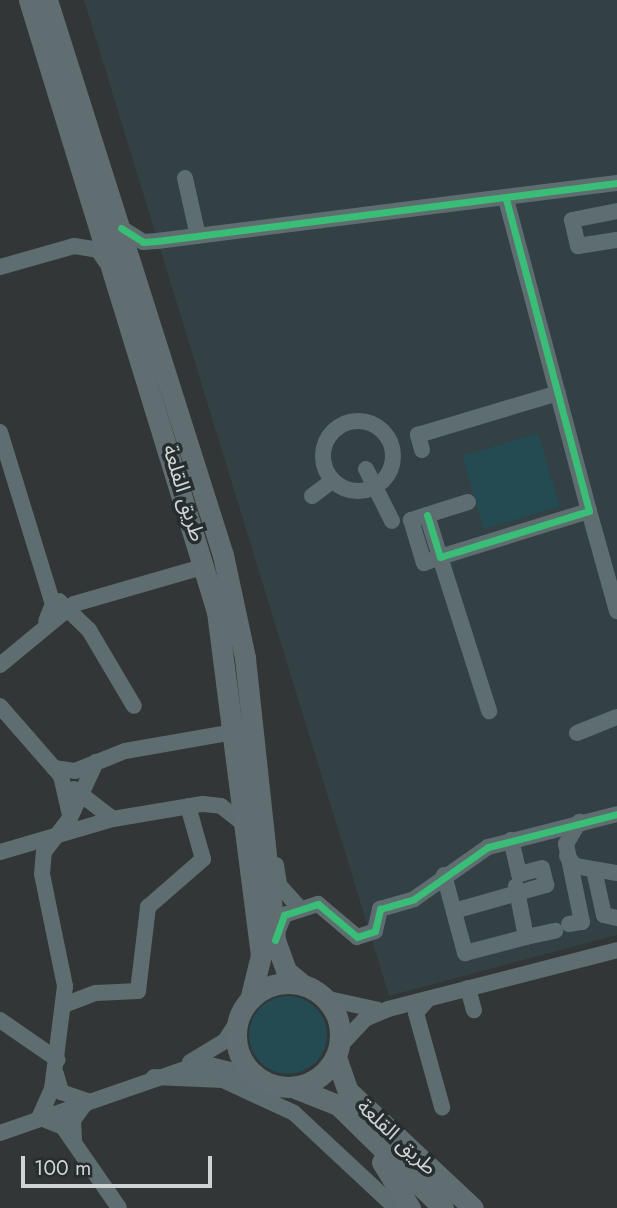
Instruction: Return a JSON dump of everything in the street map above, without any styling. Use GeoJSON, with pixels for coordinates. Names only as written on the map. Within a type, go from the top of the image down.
{"type":"FeatureCollection","features":[{"type":"Feature","properties":{"kind":"main road","name":"طريق القلعة"},"geometry":{"type":"LineString","coordinates":[[29,0],[206,566],[243,727],[244,824],[261,955],[250,1000]]}},
{"type":"Feature","properties":{"kind":"main road","name":"طريق القلعة"},"geometry":{"type":"LineString","coordinates":[[47,0],[138,279],[223,555],[243,727],[275,940],[286,971],[303,985]]}},
{"type":"Feature","properties":{"kind":"main road"},"geometry":{"type":"LineString","coordinates":[[276,984],[303,985],[324,998],[339,1021],[337,1052],[313,1082],[293,1088],[255,1076],[236,1046],[236,1024],[250,1000],[276,984]]}},
{"type":"Feature","properties":{"kind":"main road","name":"طريق القلعة"},"geometry":{"type":"LineString","coordinates":[[337,1052],[348,1091],[473,1208]]}},
{"type":"Feature","properties":{"kind":"main road","name":"طريق القلعة"},"geometry":{"type":"LineString","coordinates":[[293,1088],[324,1095],[443,1208]]}},
{"type":"Feature","properties":{"kind":"main road"},"geometry":{"type":"LineString","coordinates":[[364,1133],[397,1207]]}},
{"type":"Feature","properties":{"kind":"street"},"geometry":{"type":"LineString","coordinates":[[0,267],[74,246],[87,238],[90,215],[67,143],[65,111]]}},
{"type":"Feature","properties":{"kind":"street"},"geometry":{"type":"LineString","coordinates":[[185,178],[198,236]]}},
{"type":"Feature","properties":{"kind":"street"},"geometry":{"type":"LineString","coordinates":[[121,228],[143,242],[157,241],[617,183]]}},
{"type":"Feature","properties":{"kind":"street"},"geometry":{"type":"LineString","coordinates":[[506,198],[617,611]]}},
{"type":"Feature","properties":{"kind":"street"},"geometry":{"type":"LineString","coordinates":[[617,211],[572,220],[578,246],[617,240]]}},
{"type":"Feature","properties":{"kind":"street"},"geometry":{"type":"LineString","coordinates":[[138,279],[145,249],[157,241]]}},
{"type":"Feature","properties":{"kind":"street"},"geometry":{"type":"LineString","coordinates":[[74,246],[98,250],[105,258],[128,338],[146,369]]}},
{"type":"Feature","properties":{"kind":"street"},"geometry":{"type":"LineString","coordinates":[[391,448],[421,446],[418,435],[558,393]]}},
{"type":"Feature","properties":{"kind":"street"},"geometry":{"type":"LineString","coordinates":[[372,424],[391,448],[392,465],[377,485],[353,490],[334,480],[324,447],[341,425],[372,424]]}},
{"type":"Feature","properties":{"kind":"street"},"geometry":{"type":"LineString","coordinates":[[0,432],[49,587],[53,604],[45,623]]}},
{"type":"Feature","properties":{"kind":"street"},"geometry":{"type":"LineString","coordinates":[[366,469],[377,485],[392,521]]}},
{"type":"Feature","properties":{"kind":"street"},"geometry":{"type":"LineString","coordinates":[[312,496],[334,480]]}},
{"type":"Feature","properties":{"kind":"street"},"geometry":{"type":"LineString","coordinates":[[468,502],[411,520],[424,563],[589,511]]}},
{"type":"Feature","properties":{"kind":"street"},"geometry":{"type":"LineString","coordinates":[[440,557],[489,711]]}},
{"type":"Feature","properties":{"kind":"street"},"geometry":{"type":"LineString","coordinates":[[0,664],[45,623],[64,610],[92,599],[206,566]]}},
{"type":"Feature","properties":{"kind":"street"},"geometry":{"type":"LineString","coordinates":[[49,587],[64,610],[89,630]]}},
{"type":"Feature","properties":{"kind":"street"},"geometry":{"type":"LineString","coordinates":[[92,599],[84,612],[89,630],[134,706]]}},
{"type":"Feature","properties":{"kind":"street"},"geometry":{"type":"LineString","coordinates":[[0,706],[57,772],[81,795],[113,819]]}},
{"type":"Feature","properties":{"kind":"street"},"geometry":{"type":"LineString","coordinates":[[577,733],[617,717]]}},
{"type":"Feature","properties":{"kind":"street"},"geometry":{"type":"LineString","coordinates":[[57,772],[75,771],[96,762],[243,727],[279,885],[299,907]]}},
{"type":"Feature","properties":{"kind":"street"},"geometry":{"type":"LineString","coordinates":[[39,1118],[57,1065],[64,1006],[42,874],[44,852],[71,818],[96,762]]}},
{"type":"Feature","properties":{"kind":"street"},"geometry":{"type":"LineString","coordinates":[[57,772],[71,795],[71,818]]}},
{"type":"Feature","properties":{"kind":"street"},"geometry":{"type":"LineString","coordinates":[[6,850],[113,819],[188,806],[221,806],[244,824]]}},
{"type":"Feature","properties":{"kind":"street"},"geometry":{"type":"LineString","coordinates":[[64,1006],[96,993],[138,991],[148,907],[203,859],[188,806]]}},
{"type":"Feature","properties":{"kind":"street"},"geometry":{"type":"LineString","coordinates":[[275,940],[285,915],[299,907],[318,904],[357,937],[375,931],[380,909],[414,899],[444,875],[488,847],[581,821],[617,814]]}},
{"type":"Feature","properties":{"kind":"street"},"geometry":{"type":"LineString","coordinates":[[444,875],[465,953],[582,922],[567,856],[568,831],[581,821]]}},
{"type":"Feature","properties":{"kind":"street"},"geometry":{"type":"LineString","coordinates":[[511,841],[519,874],[515,894],[526,937]]}},
{"type":"Feature","properties":{"kind":"street"},"geometry":{"type":"LineString","coordinates":[[6,850],[28,854],[42,874]]}},
{"type":"Feature","properties":{"kind":"street"},"geometry":{"type":"LineString","coordinates":[[567,856],[575,866],[617,873]]}},
{"type":"Feature","properties":{"kind":"street"},"geometry":{"type":"LineString","coordinates":[[454,911],[546,885],[542,867],[519,874]]}},
{"type":"Feature","properties":{"kind":"street"},"geometry":{"type":"LineString","coordinates":[[594,870],[604,915],[617,918]]}},
{"type":"Feature","properties":{"kind":"street"},"geometry":{"type":"LineString","coordinates":[[324,998],[364,1011],[388,1009],[617,950]]}},
{"type":"Feature","properties":{"kind":"street"},"geometry":{"type":"LineString","coordinates":[[468,988],[474,1010]]}},
{"type":"Feature","properties":{"kind":"street"},"geometry":{"type":"LineString","coordinates":[[430,998],[416,1013],[442,1107]]}},
{"type":"Feature","properties":{"kind":"street"},"geometry":{"type":"LineString","coordinates":[[388,1009],[418,1025]]}},
{"type":"Feature","properties":{"kind":"street"},"geometry":{"type":"LineString","coordinates":[[337,1052],[357,1025],[388,1009]]}},
{"type":"Feature","properties":{"kind":"street"},"geometry":{"type":"LineString","coordinates":[[0,1020],[57,1065],[61,1092],[87,1101]]}},
{"type":"Feature","properties":{"kind":"street"},"geometry":{"type":"LineString","coordinates":[[0,1133],[176,1069],[213,1049],[236,1024]]}},
{"type":"Feature","properties":{"kind":"street"},"geometry":{"type":"LineString","coordinates":[[176,1069],[222,1064],[255,1076]]}},
{"type":"Feature","properties":{"kind":"street"},"geometry":{"type":"LineString","coordinates":[[154,1077],[223,1080],[294,1113],[397,1207]]}},
{"type":"Feature","properties":{"kind":"street"},"geometry":{"type":"LineString","coordinates":[[75,1148],[73,1120],[87,1101]]}},
{"type":"Feature","properties":{"kind":"street"},"geometry":{"type":"LineString","coordinates":[[39,1118],[57,1121],[118,1208]]}},
{"type":"Feature","properties":{"kind":"shaded area"},"geometry":{"type":"Polygon","coordinates":[[[84,0],[617,0],[617,935],[389,996],[84,0]]]}},
{"type":"Feature","properties":{"kind":"shaded area"},"geometry":{"type":"Polygon","coordinates":[[[538,433],[560,506],[484,529],[462,456],[538,433]]]}},
{"type":"Feature","properties":{"kind":"shaded area"},"geometry":{"type":"Polygon","coordinates":[[[288,996],[303,999],[316,1007],[324,1020],[327,1035],[324,1050],[316,1063],[303,1071],[288,1074],[273,1071],[260,1063],[252,1050],[249,1035],[252,1020],[260,1007],[273,999],[288,996]]]}},
{"type":"Feature","properties":{"kind":"cycle path"},"geometry":{"type":"LineString","coordinates":[[121,228],[143,242],[157,241],[617,183]]}},
{"type":"Feature","properties":{"kind":"cycle path"},"geometry":{"type":"LineString","coordinates":[[427,515],[440,557],[589,511],[506,198]]}},
{"type":"Feature","properties":{"kind":"cycle path"},"geometry":{"type":"LineString","coordinates":[[275,940],[284,915],[318,904],[357,937],[375,931],[380,909],[414,899],[488,847],[617,814]]}}]}
